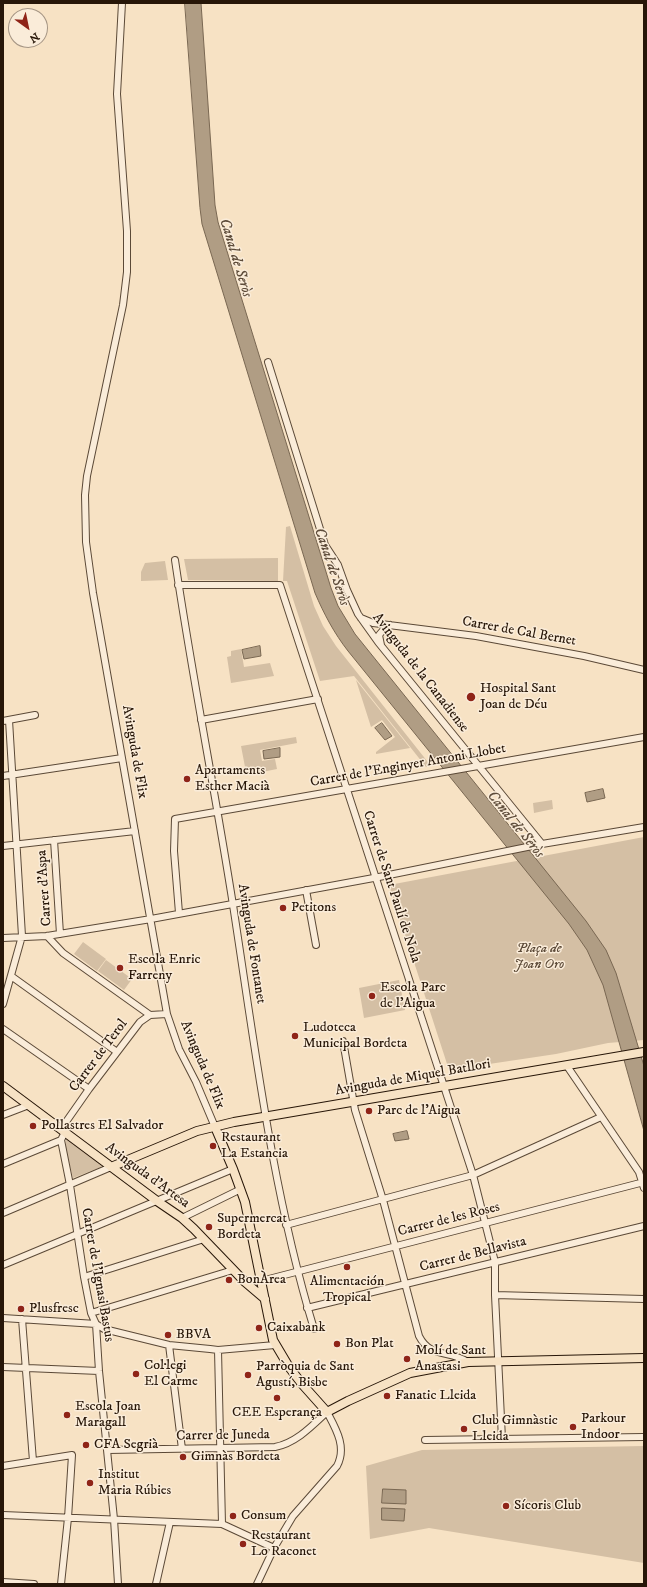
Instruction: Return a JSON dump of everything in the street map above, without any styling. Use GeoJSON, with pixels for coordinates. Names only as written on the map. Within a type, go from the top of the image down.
{"type":"FeatureCollection","features":[{"type":"Feature","properties":{"kind":"main road","name":"Avinguda de Miquel Batllori"},"geometry":{"type":"LineString","coordinates":[[111,1167],[197,1131],[215,1127],[643,1052]]}},
{"type":"Feature","properties":{"kind":"main road","name":"Avinguda d'Artesa"},"geometry":{"type":"LineString","coordinates":[[3,1086],[182,1218],[265,1300]]}},
{"type":"Feature","properties":{"kind":"main road","name":"Avinguda de Flix"},"geometry":{"type":"LineString","coordinates":[[215,1127],[241,1189],[275,1345],[302,1384],[327,1412]]}},
{"type":"Feature","properties":{"kind":"main road"},"geometry":{"type":"LineString","coordinates":[[327,1412],[343,1403],[410,1373],[468,1362],[644,1358]]}},
{"type":"Feature","properties":{"kind":"main road"},"geometry":{"type":"LineString","coordinates":[[317,1399],[326,1403],[343,1403]]}},
{"type":"Feature","properties":{"kind":"street","name":"Avinguda de Flix"},"geometry":{"type":"LineString","coordinates":[[122,3],[117,70],[117,106],[127,231],[127,272],[123,305],[90,455],[85,495],[86,542],[111,698],[167,1014],[179,1049],[196,1082],[215,1127]]}},
{"type":"Feature","properties":{"kind":"street","name":"Avinguda de la Canadiense"},"geometry":{"type":"LineString","coordinates":[[268,362],[325,545],[338,565],[347,590],[361,618],[381,646],[542,844]]}},
{"type":"Feature","properties":{"kind":"street","name":"Avinguda de Fontanet"},"geometry":{"type":"LineString","coordinates":[[175,560],[233,904],[266,1117],[286,1226],[307,1308],[314,1329]]}},
{"type":"Feature","properties":{"kind":"street","name":"Carrer de Sant Paulí de Nola"},"geometry":{"type":"LineString","coordinates":[[178,585],[280,585],[473,1175],[495,1262],[495,1295],[502,1439]]}},
{"type":"Feature","properties":{"kind":"street","name":"Carrer de Cal Bernet"},"geometry":{"type":"LineString","coordinates":[[361,618],[372,623],[491,639],[584,656],[644,670]]}},
{"type":"Feature","properties":{"kind":"street"},"geometry":{"type":"LineString","coordinates":[[381,646],[380,635],[385,628],[390,625]]}},
{"type":"Feature","properties":{"kind":"street"},"geometry":{"type":"LineString","coordinates":[[201,720],[318,699]]}},
{"type":"Feature","properties":{"kind":"street"},"geometry":{"type":"LineString","coordinates":[[3,1004],[22,936],[12,774],[6,721],[35,715]]}},
{"type":"Feature","properties":{"kind":"street","name":"Carrer de l'Enginyer Antoni Llobet"},"geometry":{"type":"LineString","coordinates":[[179,914],[174,851],[175,819],[644,737]]}},
{"type":"Feature","properties":{"kind":"street"},"geometry":{"type":"LineString","coordinates":[[3,776],[122,758]]}},
{"type":"Feature","properties":{"kind":"street"},"geometry":{"type":"LineString","coordinates":[[3,938],[47,936],[151,919],[542,844],[644,827]]}},
{"type":"Feature","properties":{"kind":"street"},"geometry":{"type":"LineString","coordinates":[[3,846],[135,830]]}},
{"type":"Feature","properties":{"kind":"street","name":"Carrer d'Aspa"},"geometry":{"type":"LineString","coordinates":[[54,840],[60,934]]}},
{"type":"Feature","properties":{"kind":"street"},"geometry":{"type":"LineString","coordinates":[[306,890],[316,945]]}},
{"type":"Feature","properties":{"kind":"street"},"geometry":{"type":"LineString","coordinates":[[47,936],[64,953],[150,1015],[167,1014]]}},
{"type":"Feature","properties":{"kind":"street"},"geometry":{"type":"LineString","coordinates":[[10,976],[117,1052]]}},
{"type":"Feature","properties":{"kind":"street","name":"Carrer de Terol"},"geometry":{"type":"LineString","coordinates":[[61,1140],[63,1131],[89,1089],[140,1022],[150,1015]]}},
{"type":"Feature","properties":{"kind":"street"},"geometry":{"type":"LineString","coordinates":[[3,1029],[89,1089]]}},
{"type":"Feature","properties":{"kind":"street"},"geometry":{"type":"LineString","coordinates":[[343,1041],[353,1102],[383,1200],[419,1336],[424,1344],[431,1350],[454,1355],[468,1362]]}},
{"type":"Feature","properties":{"kind":"street"},"geometry":{"type":"LineString","coordinates":[[567,1066],[639,1172],[643,1184]]}},
{"type":"Feature","properties":{"kind":"street"},"geometry":{"type":"LineString","coordinates":[[3,1115],[29,1105]]}},
{"type":"Feature","properties":{"kind":"street"},"geometry":{"type":"LineString","coordinates":[[286,1226],[473,1175],[601,1117]]}},
{"type":"Feature","properties":{"kind":"street"},"geometry":{"type":"LineString","coordinates":[[3,1164],[61,1140]]}},
{"type":"Feature","properties":{"kind":"street","name":"Carrer de l'Ignasi Bastus"},"geometry":{"type":"LineString","coordinates":[[61,1140],[70,1185],[84,1277],[91,1312],[96,1324],[99,1371],[114,1519],[118,1584]]}},
{"type":"Feature","properties":{"kind":"street"},"geometry":{"type":"LineString","coordinates":[[3,1213],[111,1167]]}},
{"type":"Feature","properties":{"kind":"street"},"geometry":{"type":"LineString","coordinates":[[3,1265],[233,1169]]}},
{"type":"Feature","properties":{"kind":"street","name":"Carrer de les Roses"},"geometry":{"type":"LineString","coordinates":[[261,1281],[643,1184]]}},
{"type":"Feature","properties":{"kind":"street"},"geometry":{"type":"LineString","coordinates":[[182,1218],[241,1189]]}},
{"type":"Feature","properties":{"kind":"street","name":"Carrer de Bellavista"},"geometry":{"type":"LineString","coordinates":[[307,1308],[644,1226]]}},
{"type":"Feature","properties":{"kind":"street"},"geometry":{"type":"LineString","coordinates":[[84,1277],[204,1239]]}},
{"type":"Feature","properties":{"kind":"street"},"geometry":{"type":"LineString","coordinates":[[91,1312],[233,1270]]}},
{"type":"Feature","properties":{"kind":"street"},"geometry":{"type":"LineString","coordinates":[[495,1295],[644,1299]]}},
{"type":"Feature","properties":{"kind":"street"},"geometry":{"type":"LineString","coordinates":[[3,1318],[96,1324],[104,1329],[169,1345],[218,1350],[275,1345]]}},
{"type":"Feature","properties":{"kind":"street"},"geometry":{"type":"LineString","coordinates":[[22,1319],[33,1461]]}},
{"type":"Feature","properties":{"kind":"street"},"geometry":{"type":"LineString","coordinates":[[169,1345],[182,1449]]}},
{"type":"Feature","properties":{"kind":"street"},"geometry":{"type":"LineString","coordinates":[[218,1350],[222,1524]]}},
{"type":"Feature","properties":{"kind":"street"},"geometry":{"type":"LineString","coordinates":[[3,1367],[99,1371]]}},
{"type":"Feature","properties":{"kind":"street"},"geometry":{"type":"LineString","coordinates":[[257,1584],[274,1548],[293,1516],[337,1466],[341,1459],[341,1442],[327,1412]]}},
{"type":"Feature","properties":{"kind":"street","name":"Carrer de Juneda"},"geometry":{"type":"LineString","coordinates":[[108,1450],[266,1448],[284,1445],[292,1441],[313,1425],[327,1412]]}},
{"type":"Feature","properties":{"kind":"street"},"geometry":{"type":"LineString","coordinates":[[426,1440],[644,1437]]}},
{"type":"Feature","properties":{"kind":"street"},"geometry":{"type":"LineString","coordinates":[[3,1466],[72,1455],[68,1518],[61,1584]]}},
{"type":"Feature","properties":{"kind":"street"},"geometry":{"type":"LineString","coordinates":[[3,1515],[222,1524],[274,1548]]}},
{"type":"Feature","properties":{"kind":"street"},"geometry":{"type":"LineString","coordinates":[[156,1584],[170,1522]]}},
{"type":"Feature","properties":{"kind":"street"},"geometry":{"type":"LineString","coordinates":[[3,1582],[34,1584]]}},
{"type":"Feature","properties":{"kind":"green space"},"geometry":{"type":"Polygon","coordinates":[[[290,526],[314,606],[323,626],[336,646],[431,766],[426,767],[354,676],[320,681],[287,581],[283,581],[286,527],[290,526]]]}},
{"type":"Feature","properties":{"kind":"green space"},"geometry":{"type":"Polygon","coordinates":[[[278,558],[278,581],[188,580],[184,559],[278,558]]]}},
{"type":"Feature","properties":{"kind":"green space"},"geometry":{"type":"Polygon","coordinates":[[[165,561],[168,580],[141,581],[141,572],[145,563],[165,561]]]}},
{"type":"Feature","properties":{"kind":"green space"},"geometry":{"type":"Polygon","coordinates":[[[241,649],[244,667],[270,663],[274,676],[231,683],[227,657],[231,656],[231,651],[241,649]]]}},
{"type":"Feature","properties":{"kind":"green space"},"geometry":{"type":"Polygon","coordinates":[[[356,680],[410,748],[376,754],[376,752],[395,737],[382,720],[371,727],[356,680]]]}},
{"type":"Feature","properties":{"kind":"green space"},"geometry":{"type":"Polygon","coordinates":[[[296,737],[297,743],[260,750],[262,761],[275,759],[277,769],[257,773],[257,770],[246,772],[241,746],[296,737]]]}},
{"type":"Feature","properties":{"kind":"green space"},"geometry":{"type":"Polygon","coordinates":[[[552,800],[553,809],[534,813],[533,803],[552,800]]]}},
{"type":"Feature","properties":{"kind":"green space","name":"Plaça de Joan Oro"},"geometry":{"type":"Polygon","coordinates":[[[644,837],[644,1040],[608,1043],[556,1054],[449,1070],[389,885],[644,837]]]}},
{"type":"Feature","properties":{"kind":"green space"},"geometry":{"type":"Polygon","coordinates":[[[83,942],[106,959],[97,971],[74,954],[83,942]]]}},
{"type":"Feature","properties":{"kind":"green space"},"geometry":{"type":"Polygon","coordinates":[[[106,960],[132,979],[124,990],[98,971],[106,960]]]}},
{"type":"Feature","properties":{"kind":"green space"},"geometry":{"type":"Polygon","coordinates":[[[399,980],[405,1010],[364,1018],[359,988],[399,980]]]}},
{"type":"Feature","properties":{"kind":"green space"},"geometry":{"type":"Polygon","coordinates":[[[66,1140],[69,1140],[102,1164],[101,1167],[73,1178],[65,1146],[66,1140]]]}},
{"type":"Feature","properties":{"kind":"green space","name":"Sícoris Club"},"geometry":{"type":"Polygon","coordinates":[[[644,1446],[644,1563],[429,1528],[370,1539],[366,1466],[422,1450],[644,1446]]]}},
{"type":"Feature","properties":{"kind":"shaded area"},"geometry":{"type":"Polygon","coordinates":[[[185,3],[201,3],[215,205],[218,222],[331,588],[338,606],[355,634],[586,921],[606,950],[616,973],[644,1066],[644,1131],[603,985],[587,950],[569,924],[348,651],[330,623],[315,593],[202,224],[185,3]]]}},
{"type":"Feature","properties":{"kind":"shaded area"},"geometry":{"type":"Polygon","coordinates":[[[260,646],[261,656],[244,659],[242,650],[260,646]]]}},
{"type":"Feature","properties":{"kind":"shaded area"},"geometry":{"type":"Polygon","coordinates":[[[382,723],[392,736],[385,740],[375,728],[382,723]]]}},
{"type":"Feature","properties":{"kind":"shaded area"},"geometry":{"type":"Polygon","coordinates":[[[280,748],[280,757],[264,759],[263,751],[280,748]]]}},
{"type":"Feature","properties":{"kind":"shaded area"},"geometry":{"type":"Polygon","coordinates":[[[603,789],[605,798],[587,802],[585,793],[603,789]]]}},
{"type":"Feature","properties":{"kind":"shaded area"},"geometry":{"type":"Polygon","coordinates":[[[407,1131],[409,1139],[395,1141],[393,1134],[407,1131]]]}},
{"type":"Feature","properties":{"kind":"shaded area"},"geometry":{"type":"Polygon","coordinates":[[[383,1489],[406,1490],[406,1504],[382,1503],[383,1489]]]}},
{"type":"Feature","properties":{"kind":"shaded area"},"geometry":{"type":"Polygon","coordinates":[[[382,1508],[405,1509],[404,1521],[382,1520],[382,1508]]]}},
{"type":"Feature","properties":{"kind":"place","name":"Hospital Sant Joan de Déu"},"geometry":{"type":"Point","coordinates":[471,697]}},
{"type":"Feature","properties":{"kind":"place","name":"Apartaments Esther Macià"},"geometry":{"type":"Point","coordinates":[187,779]}},
{"type":"Feature","properties":{"kind":"place","name":"Petitons"},"geometry":{"type":"Point","coordinates":[283,908]}},
{"type":"Feature","properties":{"kind":"place","name":"Escola Enric Farreny"},"geometry":{"type":"Point","coordinates":[120,968]}},
{"type":"Feature","properties":{"kind":"place","name":"Escola Parc de l'Aigua"},"geometry":{"type":"Point","coordinates":[372,996]}},
{"type":"Feature","properties":{"kind":"place","name":"Ludoteca Municipal Bordeta"},"geometry":{"type":"Point","coordinates":[295,1036]}},
{"type":"Feature","properties":{"kind":"place","name":"Parc de l'Aigua"},"geometry":{"type":"Point","coordinates":[369,1111]}},
{"type":"Feature","properties":{"kind":"place","name":"Pollastres El Salvador"},"geometry":{"type":"Point","coordinates":[33,1126]}},
{"type":"Feature","properties":{"kind":"place","name":"Restaurant La Estancia"},"geometry":{"type":"Point","coordinates":[213,1146]}},
{"type":"Feature","properties":{"kind":"place","name":"Supermercat Bordeta"},"geometry":{"type":"Point","coordinates":[209,1227]}},
{"type":"Feature","properties":{"kind":"place","name":"Alimentación Tropical"},"geometry":{"type":"Point","coordinates":[347,1267]}},
{"type":"Feature","properties":{"kind":"place","name":"BonÀrea"},"geometry":{"type":"Point","coordinates":[229,1280]}},
{"type":"Feature","properties":{"kind":"place","name":"Plusfresc"},"geometry":{"type":"Point","coordinates":[21,1309]}},
{"type":"Feature","properties":{"kind":"place","name":"Caixabank"},"geometry":{"type":"Point","coordinates":[259,1328]}},
{"type":"Feature","properties":{"kind":"place","name":"BBVA"},"geometry":{"type":"Point","coordinates":[168,1335]}},
{"type":"Feature","properties":{"kind":"place","name":"Bon Plat"},"geometry":{"type":"Point","coordinates":[337,1344]}},
{"type":"Feature","properties":{"kind":"place","name":"Molí de Sant Anastasi"},"geometry":{"type":"Point","coordinates":[407,1359]}},
{"type":"Feature","properties":{"kind":"place","name":"Col·legi El Carme"},"geometry":{"type":"Point","coordinates":[136,1374]}},
{"type":"Feature","properties":{"kind":"place","name":"Parròquia de Sant Agustí, Bisbe"},"geometry":{"type":"Point","coordinates":[248,1375]}},
{"type":"Feature","properties":{"kind":"place","name":"Fanatic Lleida"},"geometry":{"type":"Point","coordinates":[387,1396]}},
{"type":"Feature","properties":{"kind":"place","name":"CEE Esperança"},"geometry":{"type":"Point","coordinates":[277,1398]}},
{"type":"Feature","properties":{"kind":"place","name":"Escola Joan Maragall"},"geometry":{"type":"Point","coordinates":[67,1415]}},
{"type":"Feature","properties":{"kind":"place","name":"Parkour Indoor"},"geometry":{"type":"Point","coordinates":[573,1427]}},
{"type":"Feature","properties":{"kind":"place","name":"Club Gimnàstic Lleida"},"geometry":{"type":"Point","coordinates":[464,1429]}},
{"type":"Feature","properties":{"kind":"place","name":"CFA Segrià"},"geometry":{"type":"Point","coordinates":[86,1445]}},
{"type":"Feature","properties":{"kind":"place","name":"Gimnàs Bordeta"},"geometry":{"type":"Point","coordinates":[183,1457]}},
{"type":"Feature","properties":{"kind":"place","name":"Institut Maria Rúbies"},"geometry":{"type":"Point","coordinates":[90,1483]}},
{"type":"Feature","properties":{"kind":"place","name":"Sícoris Club"},"geometry":{"type":"Point","coordinates":[506,1506]}},
{"type":"Feature","properties":{"kind":"place","name":"Consum"},"geometry":{"type":"Point","coordinates":[233,1516]}},
{"type":"Feature","properties":{"kind":"place","name":"Restaurant Lo Raconet"},"geometry":{"type":"Point","coordinates":[243,1544]}},
{"type":"Feature","properties":{"kind":"water label","name":"Canal de Seròs"},"geometry":{"type":"Point","coordinates":[235,258]}},
{"type":"Feature","properties":{"kind":"water label","name":"Canal de Seròs"},"geometry":{"type":"Point","coordinates":[331,567]}},
{"type":"Feature","properties":{"kind":"water label","name":"Canal de Seròs"},"geometry":{"type":"Point","coordinates":[515,825]}}]}
